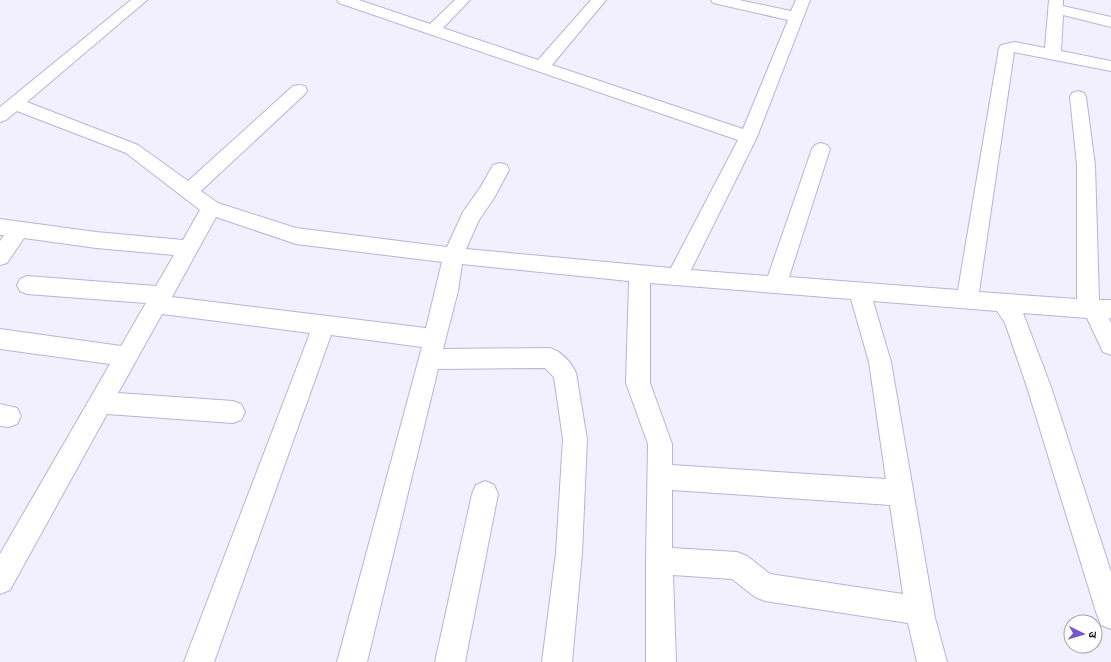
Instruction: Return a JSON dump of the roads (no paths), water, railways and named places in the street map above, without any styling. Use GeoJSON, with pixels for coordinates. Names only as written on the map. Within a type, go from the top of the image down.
{"type":"FeatureCollection","features":[{"type":"Feature","properties":{"kind":"street"},"geometry":{"type":"LineString","coordinates":[[7,110],[140,0]]}},
{"type":"Feature","properties":{"kind":"street"},"geometry":{"type":"LineString","coordinates":[[344,0],[748,137]]}},
{"type":"Feature","properties":{"kind":"street"},"geometry":{"type":"LineString","coordinates":[[432,31],[463,0]]}},
{"type":"Feature","properties":{"kind":"street"},"geometry":{"type":"LineString","coordinates":[[718,0],[797,17]]}},
{"type":"Feature","properties":{"kind":"street"},"geometry":{"type":"LineString","coordinates":[[677,277],[748,137],[803,0]]}},
{"type":"Feature","properties":{"kind":"street"},"geometry":{"type":"LineString","coordinates":[[541,67],[594,1]]}},
{"type":"Feature","properties":{"kind":"street"},"geometry":{"type":"LineString","coordinates":[[1053,55],[1056,4],[1111,22]]}},
{"type":"Feature","properties":{"kind":"street"},"geometry":{"type":"LineString","coordinates":[[967,299],[1007,48],[1015,47],[1111,66]]}},
{"type":"Feature","properties":{"kind":"street"},"geometry":{"type":"LineString","coordinates":[[189,191],[300,90]]}},
{"type":"Feature","properties":{"kind":"street"},"geometry":{"type":"LineString","coordinates":[[1078,97],[1086,165],[1097,309],[1111,345]]}},
{"type":"Feature","properties":{"kind":"street"},"geometry":{"type":"LineString","coordinates":[[7,110],[132,149],[211,208],[296,236],[453,256],[640,274],[1097,309]]}},
{"type":"Feature","properties":{"kind":"street"},"geometry":{"type":"LineString","coordinates":[[776,284],[821,150]]}},
{"type":"Feature","properties":{"kind":"street"},"geometry":{"type":"LineString","coordinates":[[352,662],[447,291],[453,256],[470,217],[488,193],[500,170]]}},
{"type":"Feature","properties":{"kind":"street"},"geometry":{"type":"LineString","coordinates":[[4,566],[101,403],[211,208]]}},
{"type":"Feature","properties":{"kind":"street"},"geometry":{"type":"LineString","coordinates":[[0,257],[10,228],[96,240],[188,248]]}},
{"type":"Feature","properties":{"kind":"street"},"geometry":{"type":"LineString","coordinates":[[640,274],[638,383],[660,444],[659,560],[661,662]]}},
{"type":"Feature","properties":{"kind":"street"},"geometry":{"type":"LineString","coordinates":[[27,285],[159,300],[324,325],[432,349],[550,358],[565,373],[575,439],[569,553],[557,662]]}},
{"type":"Feature","properties":{"kind":"street"},"geometry":{"type":"LineString","coordinates":[[859,290],[880,362],[920,611],[932,662]]}},
{"type":"Feature","properties":{"kind":"street"},"geometry":{"type":"LineString","coordinates":[[1002,302],[1015,319],[1039,387],[1111,614]]}},
{"type":"Feature","properties":{"kind":"street"},"geometry":{"type":"LineString","coordinates":[[199,662],[324,325]]}},
{"type":"Feature","properties":{"kind":"street"},"geometry":{"type":"LineString","coordinates":[[0,339],[127,357]]}},
{"type":"Feature","properties":{"kind":"street"},"geometry":{"type":"LineString","coordinates":[[101,403],[233,412]]}},
{"type":"Feature","properties":{"kind":"street"},"geometry":{"type":"LineString","coordinates":[[660,477],[901,493]]}},
{"type":"Feature","properties":{"kind":"street"},"geometry":{"type":"LineString","coordinates":[[450,662],[486,494]]}},
{"type":"Feature","properties":{"kind":"street"},"geometry":{"type":"LineString","coordinates":[[659,560],[737,566],[765,587],[920,611]]}}]}
